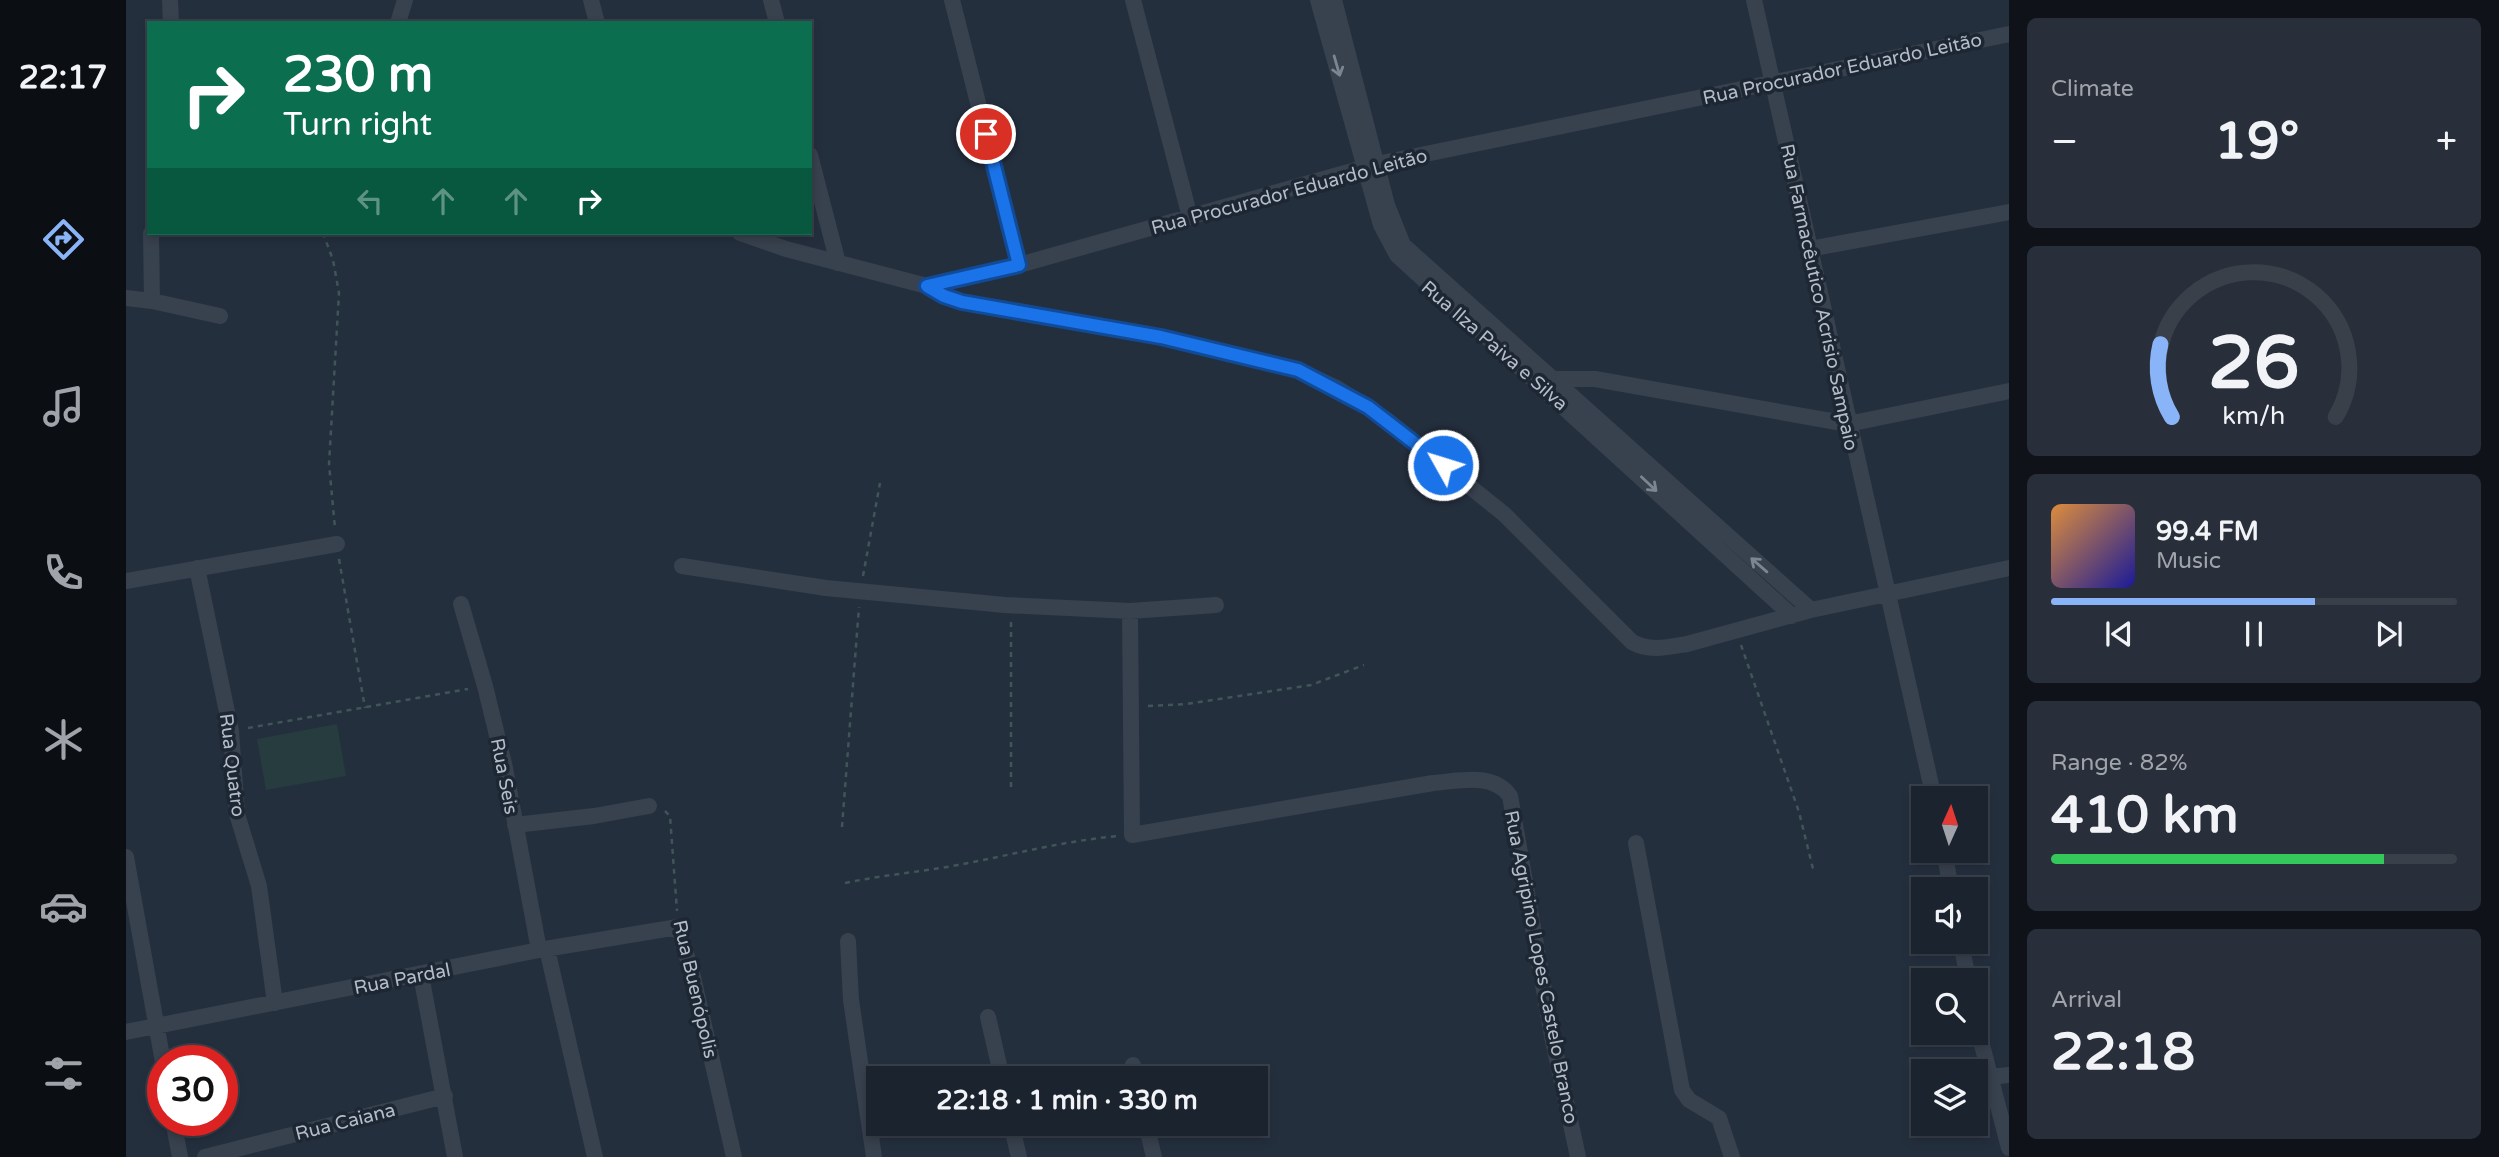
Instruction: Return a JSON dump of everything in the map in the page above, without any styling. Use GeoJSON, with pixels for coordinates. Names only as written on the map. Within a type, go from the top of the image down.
{"type":"FeatureCollection","features":[{"type":"Feature","properties":{"kind":"street"},"geometry":{"type":"LineString","coordinates":[[170,0],[171,21]]}},
{"type":"Feature","properties":{"kind":"street"},"geometry":{"type":"LineString","coordinates":[[399,21],[405,0]]}},
{"type":"Feature","properties":{"kind":"street"},"geometry":{"type":"LineString","coordinates":[[591,0],[596,21]]}},
{"type":"Feature","properties":{"kind":"street"},"geometry":{"type":"LineString","coordinates":[[771,0],[776,21]]}},
{"type":"Feature","properties":{"kind":"street"},"geometry":{"type":"LineString","coordinates":[[952,0],[1019,265]]}},
{"type":"Feature","properties":{"kind":"street"},"geometry":{"type":"LineString","coordinates":[[1133,0],[1190,217]]}},
{"type":"Feature","properties":{"kind":"street","name":"Rua Ilza Paiva e Silva"},"geometry":{"type":"LineString","coordinates":[[1318,0],[1371,165],[1403,245],[1811,610]]}},
{"type":"Feature","properties":{"kind":"street","name":"Rua Ilza Paiva e Silva"},"geometry":{"type":"LineString","coordinates":[[1334,0],[1371,165],[1381,225],[1397,255],[1419,278],[1533,378],[1792,616]]}},
{"type":"Feature","properties":{"kind":"street","name":"Rua Farmacêutico Acrisio Sampaio"},"geometry":{"type":"LineString","coordinates":[[1754,0],[1847,424],[1916,710],[1932,786]]}},
{"type":"Feature","properties":{"kind":"street","name":"Rua Procurador Eduardo Leitão"},"geometry":{"type":"LineString","coordinates":[[747,235],[927,286],[1019,265],[1371,165],[2009,34]]}},
{"type":"Feature","properties":{"kind":"street"},"geometry":{"type":"LineString","coordinates":[[812,163],[838,263]]}},
{"type":"Feature","properties":{"kind":"street"},"geometry":{"type":"LineString","coordinates":[[1809,249],[2009,212]]}},
{"type":"Feature","properties":{"kind":"street"},"geometry":{"type":"LineString","coordinates":[[150,235],[152,300]]}},
{"type":"Feature","properties":{"kind":"street"},"geometry":{"type":"LineString","coordinates":[[927,286],[962,302],[1161,337],[1298,370],[1368,407],[1493,506],[1637,645],[1667,647],[1737,632],[1811,610],[2009,568]]}},
{"type":"Feature","properties":{"kind":"street"},"geometry":{"type":"LineString","coordinates":[[126,298],[152,300],[220,316]]}},
{"type":"Feature","properties":{"kind":"street"},"geometry":{"type":"LineString","coordinates":[[1533,378],[1595,379],[1847,424],[2009,391]]}},
{"type":"Feature","properties":{"kind":"street"},"geometry":{"type":"LineString","coordinates":[[126,581],[337,544]]}},
{"type":"Feature","properties":{"kind":"street"},"geometry":{"type":"LineString","coordinates":[[682,566],[860,591],[1011,605],[1130,611],[1216,605]]}},
{"type":"Feature","properties":{"kind":"street","name":"Rua Quatro"},"geometry":{"type":"LineString","coordinates":[[197,568],[230,731],[237,814],[259,886],[275,1003]]}},
{"type":"Feature","properties":{"kind":"street","name":"Rua Seis"},"geometry":{"type":"LineString","coordinates":[[461,604],[505,768],[543,949],[595,1157]]}},
{"type":"Feature","properties":{"kind":"street"},"geometry":{"type":"LineString","coordinates":[[1130,611],[1132,835]]}},
{"type":"Feature","properties":{"kind":"street","name":"Rua Agripino Lopes Castelo Branco"},"geometry":{"type":"LineString","coordinates":[[1132,835],[1433,783],[1474,779],[1496,783],[1510,796],[1552,1036],[1578,1157]]}},
{"type":"Feature","properties":{"kind":"street"},"geometry":{"type":"LineString","coordinates":[[515,825],[594,816],[649,806]]}},
{"type":"Feature","properties":{"kind":"street"},"geometry":{"type":"LineString","coordinates":[[1636,843],[1682,1090],[1689,1100],[1719,1118],[1732,1157]]}},
{"type":"Feature","properties":{"kind":"street"},"geometry":{"type":"LineString","coordinates":[[126,856],[160,1045]]}},
{"type":"Feature","properties":{"kind":"street","name":"Rua Pardal"},"geometry":{"type":"LineString","coordinates":[[126,1032],[543,949],[678,927]]}},
{"type":"Feature","properties":{"kind":"street","name":"Rua Buenópolis"},"geometry":{"type":"LineString","coordinates":[[678,927],[693,977],[734,1157]]}},
{"type":"Feature","properties":{"kind":"street"},"geometry":{"type":"LineString","coordinates":[[848,941],[852,1011],[874,1157]]}},
{"type":"Feature","properties":{"kind":"street"},"geometry":{"type":"LineString","coordinates":[[421,975],[455,1157]]}},
{"type":"Feature","properties":{"kind":"street"},"geometry":{"type":"LineString","coordinates":[[988,1017],[999,1066]]}},
{"type":"Feature","properties":{"kind":"street"},"geometry":{"type":"LineString","coordinates":[[1982,1045],[2009,1148]]}},
{"type":"Feature","properties":{"kind":"street"},"geometry":{"type":"LineString","coordinates":[[1990,1077],[2009,1075]]}},
{"type":"Feature","properties":{"kind":"street","name":"Rua Caiana"},"geometry":{"type":"LineString","coordinates":[[205,1157],[445,1096]]}},
{"type":"Feature","properties":{"kind":"street"},"geometry":{"type":"LineString","coordinates":[[176,1136],[180,1157]]}},
{"type":"Feature","properties":{"kind":"street"},"geometry":{"type":"LineString","coordinates":[[1015,1136],[1019,1157]]}},
{"type":"Feature","properties":{"kind":"street"},"geometry":{"type":"LineString","coordinates":[[1149,1136],[1154,1157]]}},
{"type":"Feature","properties":{"kind":"path"},"geometry":{"type":"LineString","coordinates":[[324,235],[333,260],[338,293],[329,464],[337,544],[365,708]]}},
{"type":"Feature","properties":{"kind":"path"},"geometry":{"type":"LineString","coordinates":[[842,827],[860,591],[880,483]]}},
{"type":"Feature","properties":{"kind":"path"},"geometry":{"type":"LineString","coordinates":[[1011,605],[1011,790]]}},
{"type":"Feature","properties":{"kind":"path"},"geometry":{"type":"LineString","coordinates":[[1737,632],[1759,703],[1800,812],[1814,873]]}},
{"type":"Feature","properties":{"kind":"path"},"geometry":{"type":"LineString","coordinates":[[1131,707],[1186,704],[1311,685],[1364,665]]}},
{"type":"Feature","properties":{"kind":"path"},"geometry":{"type":"LineString","coordinates":[[230,731],[485,686]]}},
{"type":"Feature","properties":{"kind":"path","name":"Rua Buenópolis"},"geometry":{"type":"LineString","coordinates":[[649,806],[659,807],[670,817],[678,927]]}},
{"type":"Feature","properties":{"kind":"path"},"geometry":{"type":"LineString","coordinates":[[845,883],[890,873],[956,865],[1064,843],[1132,835]]}},
{"type":"Feature","properties":{"kind":"green space"},"geometry":{"type":"Polygon","coordinates":[[[337,724],[346,776],[266,790],[257,739],[337,724]]]}},
{"type":"Feature","properties":{"kind":"route"},"geometry":{"type":"LineString","coordinates":[[986,134],[1019,265],[927,286],[950,299],[962,302],[1161,337],[1298,370],[1337,388],[1368,407],[1443,465]]}}]}
